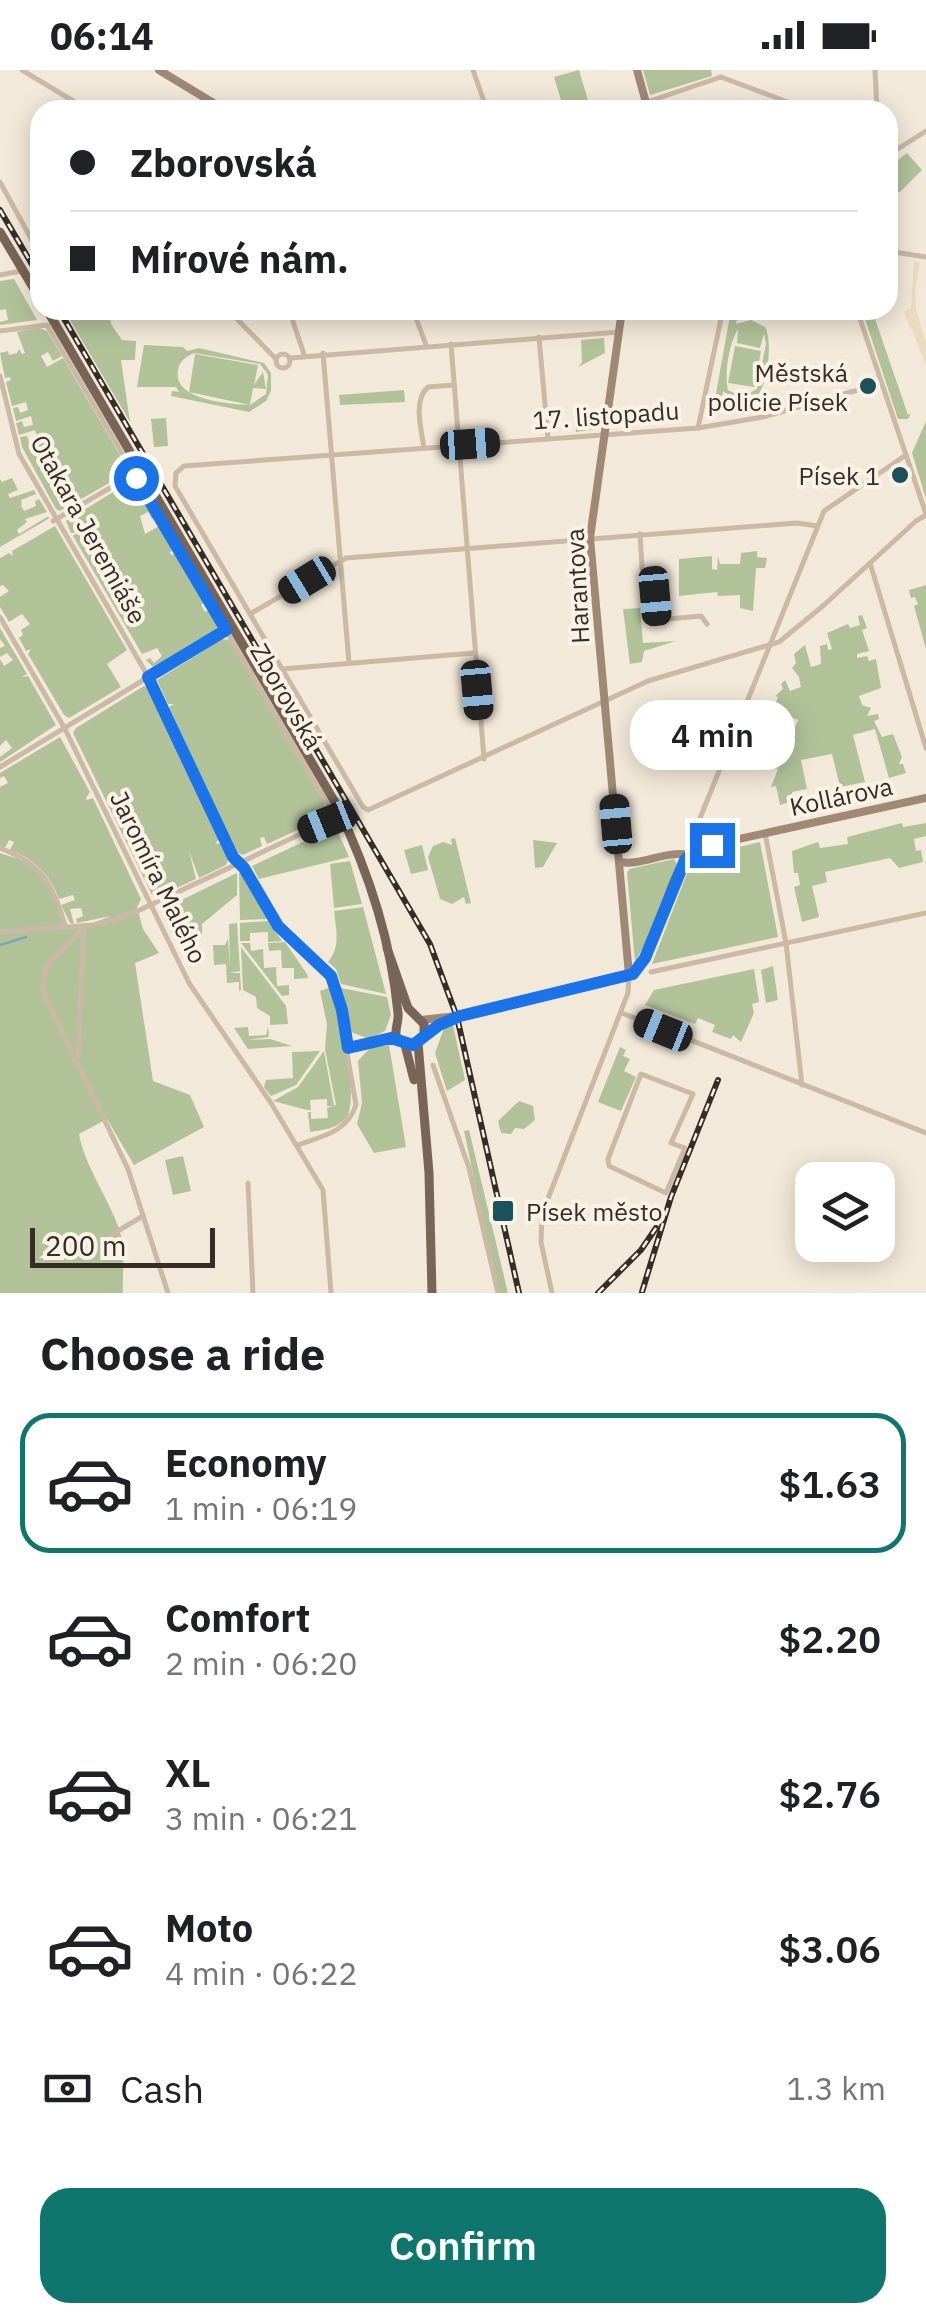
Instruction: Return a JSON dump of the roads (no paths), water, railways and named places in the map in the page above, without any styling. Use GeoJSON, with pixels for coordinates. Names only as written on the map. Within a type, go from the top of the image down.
{"type":"FeatureCollection","features":[{"type":"Feature","properties":{"kind":"main road"},"geometry":{"type":"LineString","coordinates":[[0,232],[30,281]]}},
{"type":"Feature","properties":{"kind":"main road"},"geometry":{"type":"LineString","coordinates":[[53,320],[337,817],[374,892],[400,1034],[412,1068],[429,1186]]}},
{"type":"Feature","properties":{"kind":"main road"},"geometry":{"type":"LineString","coordinates":[[387,948],[417,1018],[421,1039],[432,1293]]}},
{"type":"Feature","properties":{"kind":"main road"},"geometry":{"type":"LineString","coordinates":[[400,1034],[417,1018]]}},
{"type":"Feature","properties":{"kind":"main road"},"geometry":{"type":"LineString","coordinates":[[400,1034],[421,1039]]}},
{"type":"Feature","properties":{"kind":"street"},"geometry":{"type":"LineString","coordinates":[[22,70],[72,100]]}},
{"type":"Feature","properties":{"kind":"street"},"geometry":{"type":"LineString","coordinates":[[158,70],[208,100]]}},
{"type":"Feature","properties":{"kind":"street"},"geometry":{"type":"LineString","coordinates":[[473,70],[484,100]]}},
{"type":"Feature","properties":{"kind":"street"},"geometry":{"type":"LineString","coordinates":[[638,70],[646,100]]}},
{"type":"Feature","properties":{"kind":"street"},"geometry":{"type":"LineString","coordinates":[[875,70],[876,100]]}},
{"type":"Feature","properties":{"kind":"street"},"geometry":{"type":"LineString","coordinates":[[664,100],[714,82],[720,74],[784,100]]}},
{"type":"Feature","properties":{"kind":"street"},"geometry":{"type":"LineString","coordinates":[[898,149],[926,132]]}},
{"type":"Feature","properties":{"kind":"street"},"geometry":{"type":"LineString","coordinates":[[0,182],[30,237]]}},
{"type":"Feature","properties":{"kind":"street"},"geometry":{"type":"LineString","coordinates":[[898,253],[926,257]]}},
{"type":"Feature","properties":{"kind":"street"},"geometry":{"type":"LineString","coordinates":[[0,275],[24,271]]}},
{"type":"Feature","properties":{"kind":"street"},"geometry":{"type":"LineString","coordinates":[[236,320],[276,359],[277,365],[288,366],[290,358]]}},
{"type":"Feature","properties":{"kind":"street"},"geometry":{"type":"LineString","coordinates":[[293,320],[304,355]]}},
{"type":"Feature","properties":{"kind":"street"},"geometry":{"type":"LineString","coordinates":[[417,320],[426,345]]}},
{"type":"Feature","properties":{"kind":"street","name":"Harantova"},"geometry":{"type":"LineString","coordinates":[[621,320],[590,538],[629,976]]}},
{"type":"Feature","properties":{"kind":"street"},"geometry":{"type":"LineString","coordinates":[[698,428],[721,320]]}},
{"type":"Feature","properties":{"kind":"street"},"geometry":{"type":"LineString","coordinates":[[816,526],[797,523],[342,559],[250,614],[362,807],[368,810],[648,681],[770,644],[788,635],[926,515],[860,320]]}},
{"type":"Feature","properties":{"kind":"street","name":"Zborovská"},"geometry":{"type":"LineString","coordinates":[[0,331],[47,325],[337,817]]}},
{"type":"Feature","properties":{"kind":"street"},"geometry":{"type":"LineString","coordinates":[[276,359],[282,354],[290,358],[619,332]]}},
{"type":"Feature","properties":{"kind":"street"},"geometry":{"type":"LineString","coordinates":[[539,337],[548,439]]}},
{"type":"Feature","properties":{"kind":"street"},"geometry":{"type":"LineString","coordinates":[[452,344],[484,759]]}},
{"type":"Feature","properties":{"kind":"street"},"geometry":{"type":"LineString","coordinates":[[323,354],[349,664]]}},
{"type":"Feature","properties":{"kind":"street","name":"Otakara Jeremiáše"},"geometry":{"type":"LineString","coordinates":[[0,376],[19,454],[148,677],[233,857],[278,926],[331,976],[342,1010],[356,1105],[351,1120],[340,1129],[298,1146]]}},
{"type":"Feature","properties":{"kind":"street"},"geometry":{"type":"LineString","coordinates":[[424,448],[421,394],[428,387],[454,385]]}},
{"type":"Feature","properties":{"kind":"street","name":"17. listopadu"},"geometry":{"type":"LineString","coordinates":[[250,614],[178,494],[176,473],[184,466],[593,435],[604,438],[698,428],[762,417],[858,390]]}},
{"type":"Feature","properties":{"kind":"street"},"geometry":{"type":"LineString","coordinates":[[417,1018],[460,1016],[629,976],[643,963],[690,853],[816,526],[827,507],[906,455]]}},
{"type":"Feature","properties":{"kind":"street"},"geometry":{"type":"LineString","coordinates":[[55,520],[134,474]]}},
{"type":"Feature","properties":{"kind":"street"},"geometry":{"type":"LineString","coordinates":[[640,534],[642,568],[655,596],[657,620],[700,616],[707,624]]}},
{"type":"Feature","properties":{"kind":"street"},"geometry":{"type":"LineString","coordinates":[[870,563],[926,748]]}},
{"type":"Feature","properties":{"kind":"street","name":"Jaromíra Malého"},"geometry":{"type":"LineString","coordinates":[[0,617],[65,728],[189,982],[323,1190],[331,1293]]}},
{"type":"Feature","properties":{"kind":"street"},"geometry":{"type":"LineString","coordinates":[[776,625],[780,633],[788,635]]}},
{"type":"Feature","properties":{"kind":"street"},"geometry":{"type":"LineString","coordinates":[[0,767],[226,630]]}},
{"type":"Feature","properties":{"kind":"street"},"geometry":{"type":"LineString","coordinates":[[749,650],[762,663]]}},
{"type":"Feature","properties":{"kind":"street"},"geometry":{"type":"LineString","coordinates":[[282,669],[474,653]]}},
{"type":"Feature","properties":{"kind":"street","name":"Kollárova"},"geometry":{"type":"LineString","coordinates":[[620,862],[690,853],[926,798]]}},
{"type":"Feature","properties":{"kind":"street"},"geometry":{"type":"LineString","coordinates":[[0,932],[108,922],[151,906],[337,817]]}},
{"type":"Feature","properties":{"kind":"street"},"geometry":{"type":"LineString","coordinates":[[765,833],[786,943],[802,1085]]}},
{"type":"Feature","properties":{"kind":"street"},"geometry":{"type":"LineString","coordinates":[[0,848],[24,857],[45,876],[66,928]]}},
{"type":"Feature","properties":{"kind":"street"},"geometry":{"type":"LineString","coordinates":[[651,972],[926,913]]}},
{"type":"Feature","properties":{"kind":"street"},"geometry":{"type":"LineString","coordinates":[[74,1060],[78,1055],[84,926]]}},
{"type":"Feature","properties":{"kind":"street"},"geometry":{"type":"LineString","coordinates":[[84,926],[74,940],[51,958],[43,981],[48,1004],[126,1164],[168,1293]]}},
{"type":"Feature","properties":{"kind":"street"},"geometry":{"type":"LineString","coordinates":[[552,1293],[542,1242],[542,1214],[630,989],[629,976]]}},
{"type":"Feature","properties":{"kind":"street"},"geometry":{"type":"LineString","coordinates":[[621,1013],[926,1133]]}},
{"type":"Feature","properties":{"kind":"street"},"geometry":{"type":"LineString","coordinates":[[421,1039],[460,1016]]}},
{"type":"Feature","properties":{"kind":"street"},"geometry":{"type":"LineString","coordinates":[[348,1048],[400,1034]]}},
{"type":"Feature","properties":{"kind":"street"},"geometry":{"type":"LineString","coordinates":[[434,1064],[469,1168],[498,1293]]}},
{"type":"Feature","properties":{"kind":"street"},"geometry":{"type":"LineString","coordinates":[[642,1074],[692,1094],[671,1143],[685,1148],[666,1192],[609,1166],[608,1158],[642,1074]]}},
{"type":"Feature","properties":{"kind":"street"},"geometry":{"type":"LineString","coordinates":[[248,1183],[253,1293]]}},
{"type":"Feature","properties":{"kind":"street"},"geometry":{"type":"LineString","coordinates":[[106,1246],[111,1235],[144,1216]]}},
{"type":"Feature","properties":{"kind":"waterway"},"geometry":{"type":"LineString","coordinates":[[0,945],[26,937]]}},
{"type":"Feature","properties":{"kind":"railway"},"geometry":{"type":"LineString","coordinates":[[0,210],[30,261]]}},
{"type":"Feature","properties":{"kind":"railway"},"geometry":{"type":"LineString","coordinates":[[65,320],[430,944],[457,1017],[519,1293]]}},
{"type":"Feature","properties":{"kind":"railway"},"geometry":{"type":"LineString","coordinates":[[642,1292],[671,1197],[718,1080]]}},
{"type":"Feature","properties":{"kind":"railway"},"geometry":{"type":"LineString","coordinates":[[598,1293],[641,1250],[656,1228]]}},
{"type":"Feature","properties":{"kind":"place","name":"Městská policie Písek"},"geometry":{"type":"Point","coordinates":[868,386]}},
{"type":"Feature","properties":{"kind":"place","name":"Písek 1"},"geometry":{"type":"Point","coordinates":[900,475]}},
{"type":"Feature","properties":{"kind":"place","name":"Písek město"},"geometry":{"type":"Point","coordinates":[503,1211]}}]}
